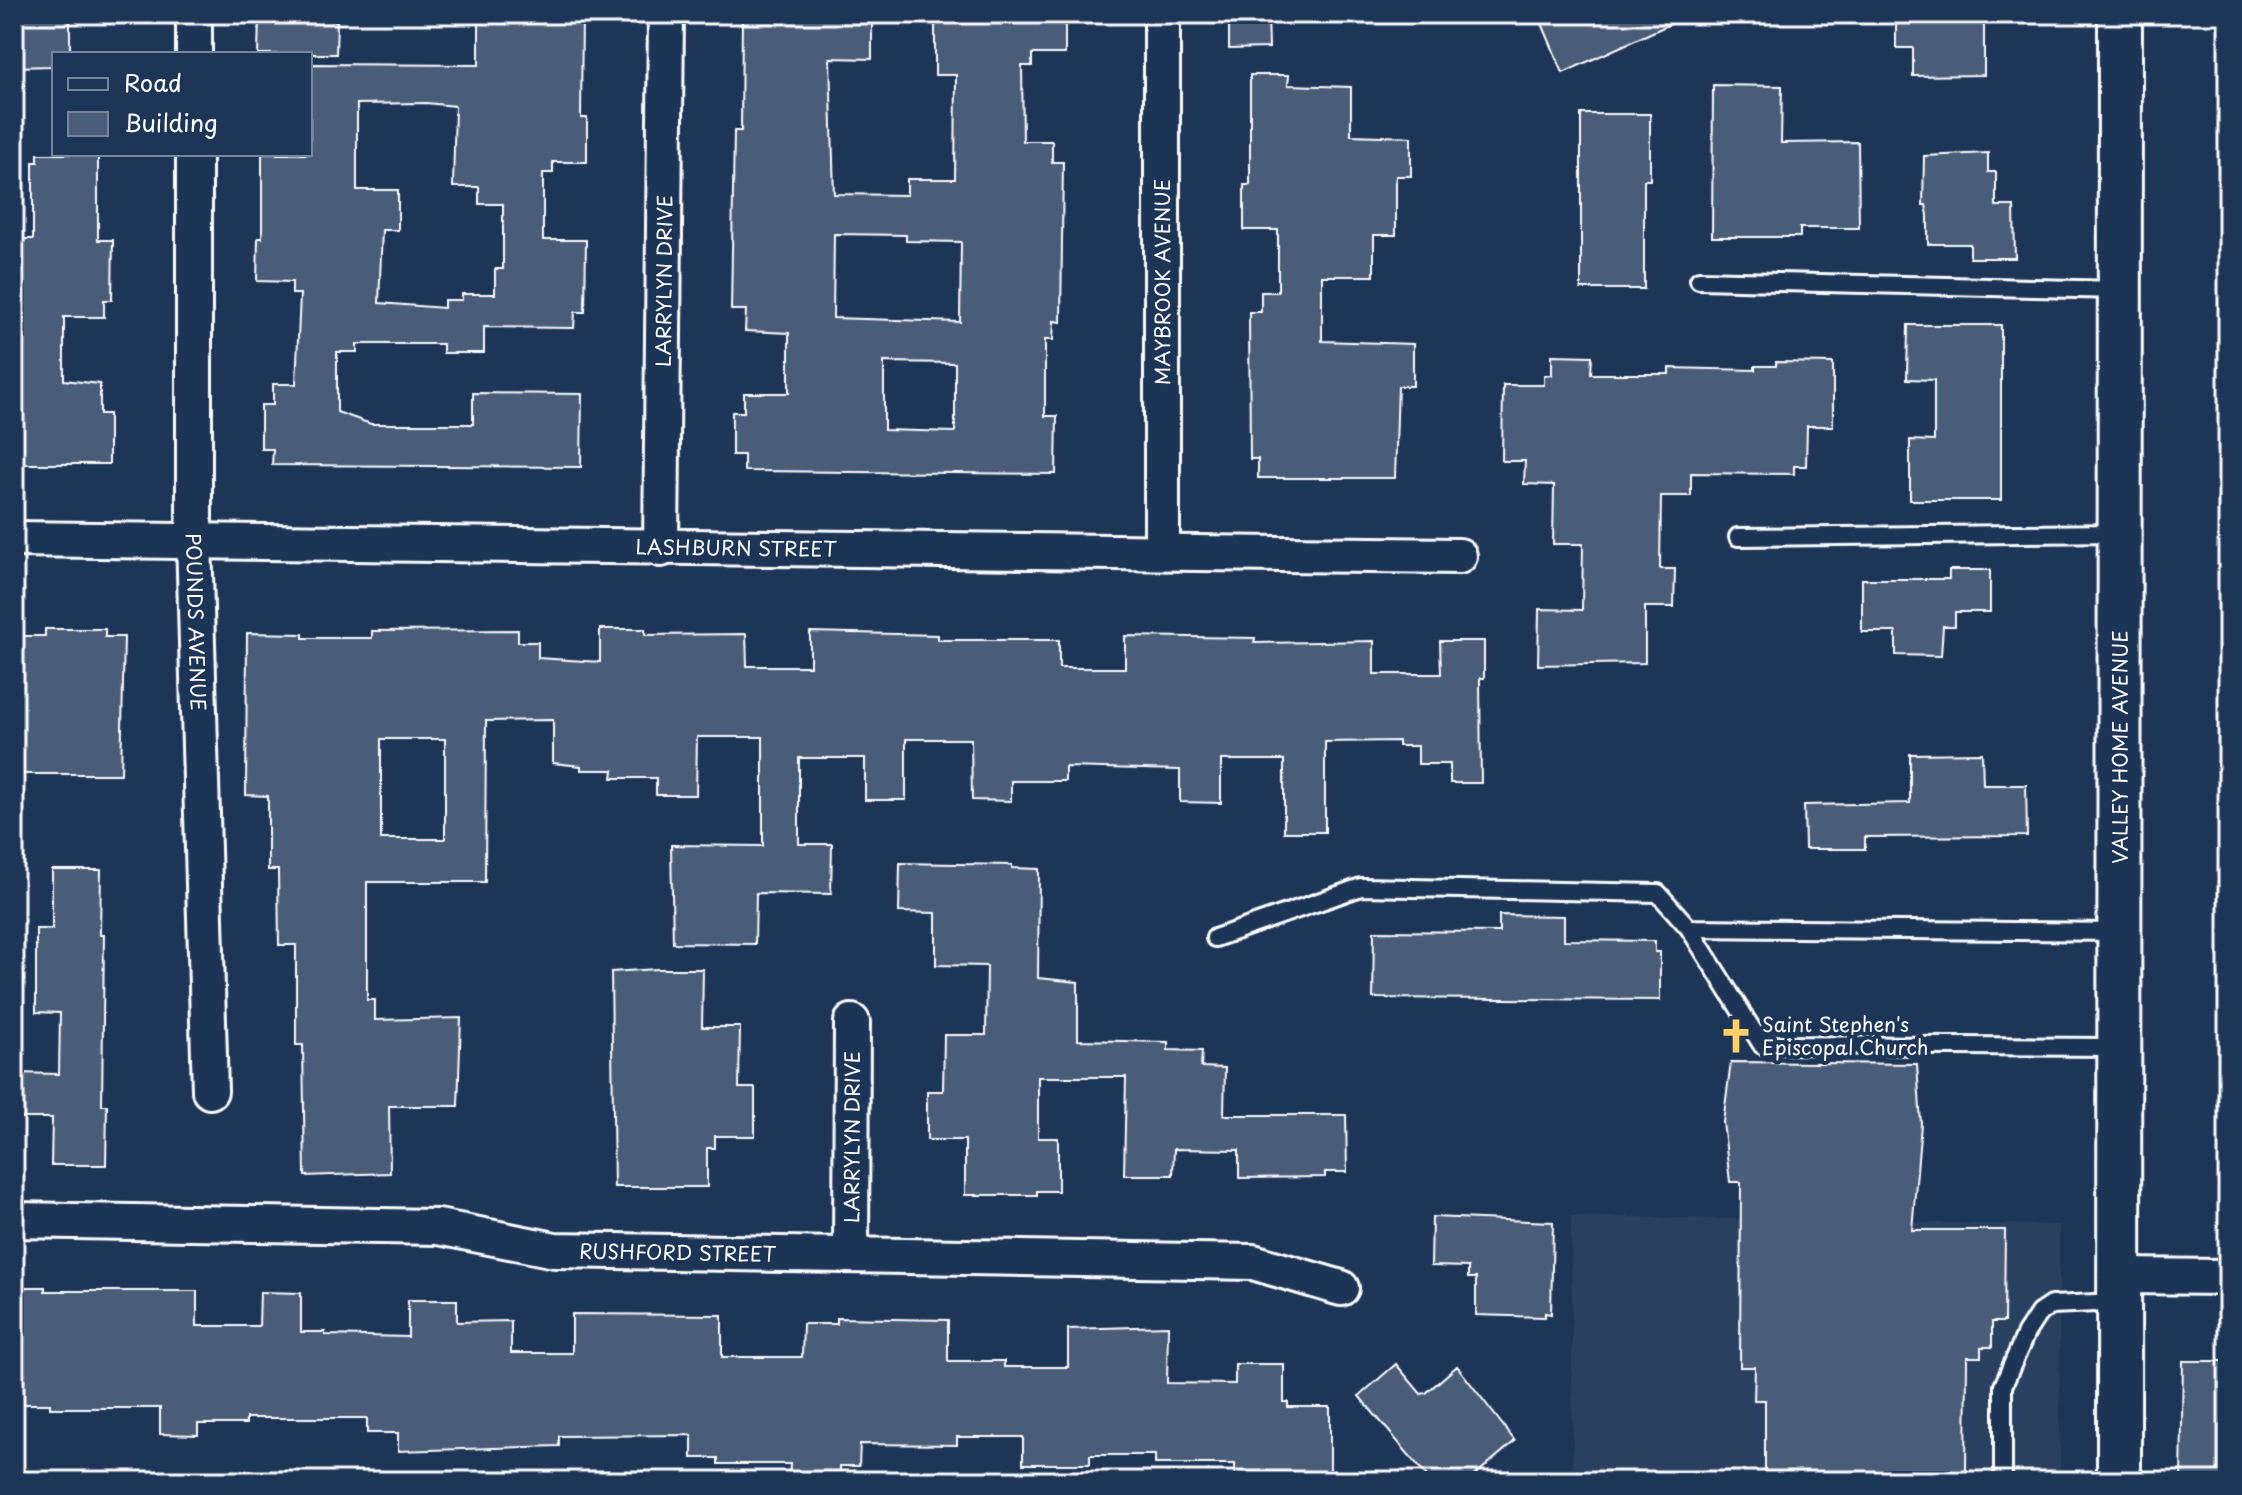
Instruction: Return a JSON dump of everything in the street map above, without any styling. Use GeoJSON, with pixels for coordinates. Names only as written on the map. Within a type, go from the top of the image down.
{"type":"FeatureCollection","features":[{"type":"Feature","properties":{"kind":"street"},"geometry":{"type":"LineString","coordinates":[[194,14],[194,52]]}},
{"type":"Feature","properties":{"kind":"street","name":"LARRYLYN DRIVE"},"geometry":{"type":"LineString","coordinates":[[661,549],[666,14]]}},
{"type":"Feature","properties":{"kind":"street","name":"MAYBROOK AVENUE"},"geometry":{"type":"LineString","coordinates":[[1162,14],[1162,550]]}},
{"type":"Feature","properties":{"kind":"street","name":"VALLEY HOME AVENUE"},"geometry":{"type":"LineString","coordinates":[[2119,1481],[2120,14]]}},
{"type":"Feature","properties":{"kind":"street","name":"POUNDS AVENUE"},"geometry":{"type":"LineString","coordinates":[[194,156],[194,539],[210,1091]]}},
{"type":"Feature","properties":{"kind":"street","name":"LASHBURN STREET"},"geometry":{"type":"LineString","coordinates":[[14,539],[194,539],[661,549],[1162,550],[1459,556]]}},
{"type":"Feature","properties":{"kind":"street","name":"LARRYLYN DRIVE"},"geometry":{"type":"LineString","coordinates":[[851,1253],[852,1022]]}},
{"type":"Feature","properties":{"kind":"street","name":"RUSHFORD STREET"},"geometry":{"type":"LineString","coordinates":[[14,1220],[438,1227],[555,1250],[1253,1262],[1341,1288]]}},
{"type":"Feature","properties":{"kind":"street"},"geometry":{"type":"LineString","coordinates":[[2119,1289],[2228,1277]]}},
{"type":"Feature","properties":{"kind":"lane"},"geometry":{"type":"LineString","coordinates":[[1699,280],[2119,290]]}},
{"type":"Feature","properties":{"kind":"lane"},"geometry":{"type":"LineString","coordinates":[[1738,537],[2120,533]]}},
{"type":"Feature","properties":{"kind":"lane"},"geometry":{"type":"LineString","coordinates":[[1215,938],[1361,887],[1658,893],[1689,928],[1762,1045],[2117,1047]]}},
{"type":"Feature","properties":{"kind":"lane"},"geometry":{"type":"LineString","coordinates":[[1689,928],[2117,932]]}},
{"type":"Feature","properties":{"kind":"lane"},"geometry":{"type":"LineString","coordinates":[[2003,1481],[2003,1386],[2026,1333],[2039,1313],[2051,1305],[2119,1289]]}},
{"type":"Feature","properties":{"kind":"shaded area"},"geometry":{"type":"Polygon","coordinates":[[[1571,1216],[2059,1225],[2060,1481],[1573,1481],[1571,1216]]]}},
{"type":"Feature","properties":{"kind":"building"},"geometry":{"type":"Polygon","coordinates":[[[14,14],[70,14],[70,51],[52,52],[52,66],[14,67],[14,14]]]}},
{"type":"Feature","properties":{"kind":"building"},"geometry":{"type":"Polygon","coordinates":[[[270,14],[332,14],[332,21],[337,21],[336,54],[258,52],[259,17],[270,17],[270,14]]]}},
{"type":"Feature","properties":{"kind":"building"},"geometry":{"type":"Polygon","coordinates":[[[479,14],[582,14],[581,118],[587,118],[587,162],[553,162],[553,173],[543,173],[543,240],[586,240],[585,312],[575,312],[574,328],[484,327],[484,353],[443,353],[443,344],[357,344],[357,352],[337,352],[337,412],[371,424],[473,424],[473,393],[582,394],[581,467],[272,465],[273,449],[261,449],[261,405],[273,405],[273,384],[296,384],[300,294],[292,294],[292,282],[257,281],[258,238],[262,238],[262,156],[312,156],[312,64],[479,65],[479,14]],[[426,103],[357,104],[357,190],[398,190],[398,230],[382,230],[379,303],[444,308],[444,300],[462,300],[462,294],[495,294],[495,269],[503,269],[503,204],[479,204],[479,187],[453,187],[455,106],[426,103]]]}},
{"type":"Feature","properties":{"kind":"building"},"geometry":{"type":"Polygon","coordinates":[[[834,14],[872,14],[872,59],[830,58],[834,194],[907,195],[907,179],[955,179],[956,75],[935,75],[935,18],[964,18],[964,14],[1065,14],[1065,54],[1032,54],[1032,66],[1022,66],[1023,141],[1052,141],[1052,162],[1063,162],[1061,322],[1054,321],[1053,340],[1045,340],[1045,416],[1057,416],[1056,474],[744,471],[744,455],[732,455],[732,412],[744,412],[744,393],[789,393],[789,333],[745,331],[746,310],[731,310],[734,131],[741,131],[742,17],[834,18],[834,14]],[[834,234],[833,318],[960,322],[961,242],[906,241],[906,235],[834,234]],[[884,362],[884,430],[955,432],[955,363],[884,362]]]}},
{"type":"Feature","properties":{"kind":"building"},"geometry":{"type":"Polygon","coordinates":[[[1229,14],[1268,14],[1269,48],[1229,49],[1229,14]]]}},
{"type":"Feature","properties":{"kind":"building"},"geometry":{"type":"Polygon","coordinates":[[[1538,14],[1692,14],[1563,73],[1538,14]]]}},
{"type":"Feature","properties":{"kind":"building"},"geometry":{"type":"Polygon","coordinates":[[[1896,14],[1984,14],[1984,75],[1913,76],[1913,48],[1896,48],[1896,14]]]}},
{"type":"Feature","properties":{"kind":"building"},"geometry":{"type":"Polygon","coordinates":[[[1250,75],[1289,75],[1288,85],[1351,87],[1351,135],[1411,137],[1411,176],[1396,176],[1396,235],[1374,235],[1374,276],[1322,276],[1322,341],[1413,344],[1413,386],[1398,386],[1395,478],[1258,478],[1258,459],[1250,459],[1249,312],[1261,312],[1261,292],[1278,292],[1278,230],[1244,230],[1244,185],[1250,185],[1250,75]]]}},
{"type":"Feature","properties":{"kind":"building"},"geometry":{"type":"Polygon","coordinates":[[[1713,85],[1782,86],[1781,143],[1858,142],[1859,228],[1800,228],[1800,237],[1712,237],[1713,85]]]}},
{"type":"Feature","properties":{"kind":"building"},"geometry":{"type":"Polygon","coordinates":[[[1581,114],[1650,114],[1650,180],[1644,180],[1644,289],[1581,289],[1581,114]]]}},
{"type":"Feature","properties":{"kind":"building"},"geometry":{"type":"Polygon","coordinates":[[[1988,153],[1988,172],[1996,172],[1996,206],[2014,206],[2015,258],[1970,258],[1970,244],[1928,244],[1928,215],[1926,205],[1923,205],[1924,156],[1988,153]]]}},
{"type":"Feature","properties":{"kind":"building"},"geometry":{"type":"Polygon","coordinates":[[[38,154],[98,156],[98,240],[113,240],[112,300],[104,300],[104,317],[64,317],[64,380],[100,384],[100,414],[109,414],[109,464],[19,464],[19,422],[14,422],[14,239],[33,239],[33,162],[38,162],[38,154]]]}},
{"type":"Feature","properties":{"kind":"building"},"geometry":{"type":"Polygon","coordinates":[[[1908,325],[2001,325],[2001,500],[1910,500],[1910,440],[1934,441],[1934,380],[1907,379],[1908,325]]]}},
{"type":"Feature","properties":{"kind":"building"},"geometry":{"type":"Polygon","coordinates":[[[1552,355],[1592,356],[1591,374],[1669,374],[1669,368],[1755,370],[1755,366],[1776,366],[1776,362],[1833,363],[1833,426],[1807,426],[1806,466],[1794,466],[1794,474],[1691,473],[1691,496],[1661,496],[1660,569],[1675,569],[1674,607],[1645,607],[1645,663],[1538,665],[1539,609],[1582,610],[1583,544],[1553,544],[1554,485],[1524,484],[1525,461],[1502,461],[1503,385],[1544,385],[1544,375],[1552,375],[1552,355]]]}},
{"type":"Feature","properties":{"kind":"building"},"geometry":{"type":"Polygon","coordinates":[[[1949,570],[1990,570],[1990,612],[1955,612],[1955,626],[1943,626],[1941,656],[1896,655],[1896,632],[1862,632],[1862,579],[1949,579],[1949,570]]]}},
{"type":"Feature","properties":{"kind":"building"},"geometry":{"type":"Polygon","coordinates":[[[45,629],[105,629],[105,637],[124,637],[121,774],[14,774],[14,636],[45,636],[45,629]]]}},
{"type":"Feature","properties":{"kind":"building"},"geometry":{"type":"Polygon","coordinates":[[[600,629],[645,629],[645,635],[746,634],[747,666],[810,666],[810,632],[938,635],[938,640],[1059,640],[1059,668],[1125,668],[1125,636],[1255,638],[1254,643],[1374,641],[1374,674],[1441,674],[1440,641],[1484,641],[1484,678],[1480,678],[1481,783],[1450,783],[1450,764],[1418,764],[1418,746],[1398,746],[1398,741],[1325,742],[1325,832],[1284,832],[1284,760],[1221,760],[1221,803],[1180,802],[1180,770],[1065,767],[1065,781],[1011,781],[1011,801],[972,800],[971,739],[906,739],[906,800],[865,800],[865,758],[799,758],[799,844],[832,844],[831,894],[756,893],[755,944],[673,943],[671,845],[763,846],[763,737],[697,737],[696,795],[656,795],[656,778],[612,778],[613,770],[581,770],[581,766],[553,763],[553,720],[486,721],[485,882],[367,882],[367,1000],[375,1000],[375,1020],[461,1018],[458,1106],[389,1106],[390,1173],[305,1176],[303,1045],[296,1045],[296,945],[279,945],[278,870],[268,870],[268,796],[246,795],[247,633],[303,634],[303,638],[372,638],[372,631],[518,630],[518,642],[538,642],[538,658],[600,662],[600,629]],[[381,739],[381,839],[445,839],[445,739],[381,739]]]}},
{"type":"Feature","properties":{"kind":"building"},"geometry":{"type":"Polygon","coordinates":[[[1982,753],[1983,785],[2026,785],[2027,836],[1865,837],[1865,849],[1805,849],[1804,805],[1910,803],[1910,754],[1982,753]]]}},
{"type":"Feature","properties":{"kind":"building"},"geometry":{"type":"Polygon","coordinates":[[[900,863],[1012,865],[1012,868],[1039,869],[1038,978],[1078,982],[1078,1040],[1168,1042],[1168,1050],[1202,1051],[1201,1067],[1225,1068],[1224,1115],[1346,1115],[1347,1172],[1325,1172],[1325,1177],[1239,1178],[1239,1150],[1174,1149],[1173,1175],[1124,1175],[1126,1077],[1038,1077],[1038,1138],[1058,1138],[1058,1191],[1037,1191],[1037,1195],[965,1195],[965,1140],[927,1140],[927,1091],[943,1091],[944,1035],[986,1035],[987,966],[936,965],[936,913],[899,912],[900,863]]]}},
{"type":"Feature","properties":{"kind":"building"},"geometry":{"type":"Polygon","coordinates":[[[52,870],[101,870],[100,935],[104,935],[102,1105],[107,1105],[106,1165],[51,1165],[52,1118],[14,1118],[14,1073],[59,1074],[60,1013],[36,1012],[36,929],[52,929],[52,870]]]}},
{"type":"Feature","properties":{"kind":"building"},"geometry":{"type":"Polygon","coordinates":[[[1499,915],[1564,916],[1564,940],[1655,941],[1655,952],[1660,952],[1660,1000],[1373,998],[1374,931],[1499,932],[1499,915]]]}},
{"type":"Feature","properties":{"kind":"building"},"geometry":{"type":"Polygon","coordinates":[[[703,969],[702,1027],[740,1027],[739,1088],[755,1088],[755,1136],[715,1136],[715,1148],[707,1148],[707,1187],[614,1187],[611,972],[703,969]]]}},
{"type":"Feature","properties":{"kind":"building"},"geometry":{"type":"Polygon","coordinates":[[[1731,1062],[1917,1064],[1921,1124],[1912,1230],[2005,1230],[2004,1322],[1992,1322],[1992,1347],[1981,1347],[1981,1357],[1967,1357],[1966,1472],[1917,1472],[1917,1478],[1765,1477],[1765,1400],[1754,1400],[1755,1367],[1740,1367],[1741,1182],[1730,1182],[1723,1122],[1731,1062]]]}},
{"type":"Feature","properties":{"kind":"building"},"geometry":{"type":"Polygon","coordinates":[[[1432,1217],[1553,1222],[1551,1314],[1545,1313],[1545,1317],[1476,1315],[1476,1278],[1468,1278],[1468,1267],[1431,1266],[1432,1217]]]}},
{"type":"Feature","properties":{"kind":"building"},"geometry":{"type":"Polygon","coordinates":[[[14,1287],[45,1287],[45,1291],[197,1291],[197,1326],[259,1326],[260,1292],[301,1293],[301,1332],[325,1332],[325,1335],[408,1337],[408,1300],[457,1300],[457,1322],[511,1321],[511,1353],[572,1353],[572,1314],[722,1315],[722,1357],[802,1357],[803,1324],[837,1324],[837,1318],[948,1320],[948,1361],[1004,1361],[1004,1367],[1068,1367],[1068,1329],[1168,1326],[1167,1383],[1235,1384],[1235,1364],[1284,1364],[1284,1402],[1288,1402],[1288,1407],[1330,1407],[1330,1481],[1235,1481],[1235,1464],[1155,1464],[1155,1455],[1090,1455],[1090,1464],[1023,1464],[1023,1437],[957,1437],[957,1445],[860,1444],[859,1466],[840,1466],[840,1481],[789,1481],[790,1464],[718,1464],[718,1458],[692,1458],[692,1435],[559,1436],[559,1446],[398,1451],[398,1433],[367,1433],[367,1418],[246,1418],[246,1424],[198,1424],[198,1435],[160,1434],[160,1408],[50,1408],[50,1404],[14,1404],[14,1287]]]}},
{"type":"Feature","properties":{"kind":"building"},"geometry":{"type":"Polygon","coordinates":[[[2183,1361],[2228,1361],[2228,1481],[2181,1481],[2183,1361]]]}},
{"type":"Feature","properties":{"kind":"building"},"geometry":{"type":"Polygon","coordinates":[[[1396,1364],[1421,1394],[1457,1366],[1515,1441],[1468,1481],[1431,1481],[1359,1396],[1396,1364]]]}},
{"type":"Feature","properties":{"kind":"place","name":"Saint Stephen's Episcopal Church"},"geometry":{"type":"Point","coordinates":[1736,1036]}}]}
